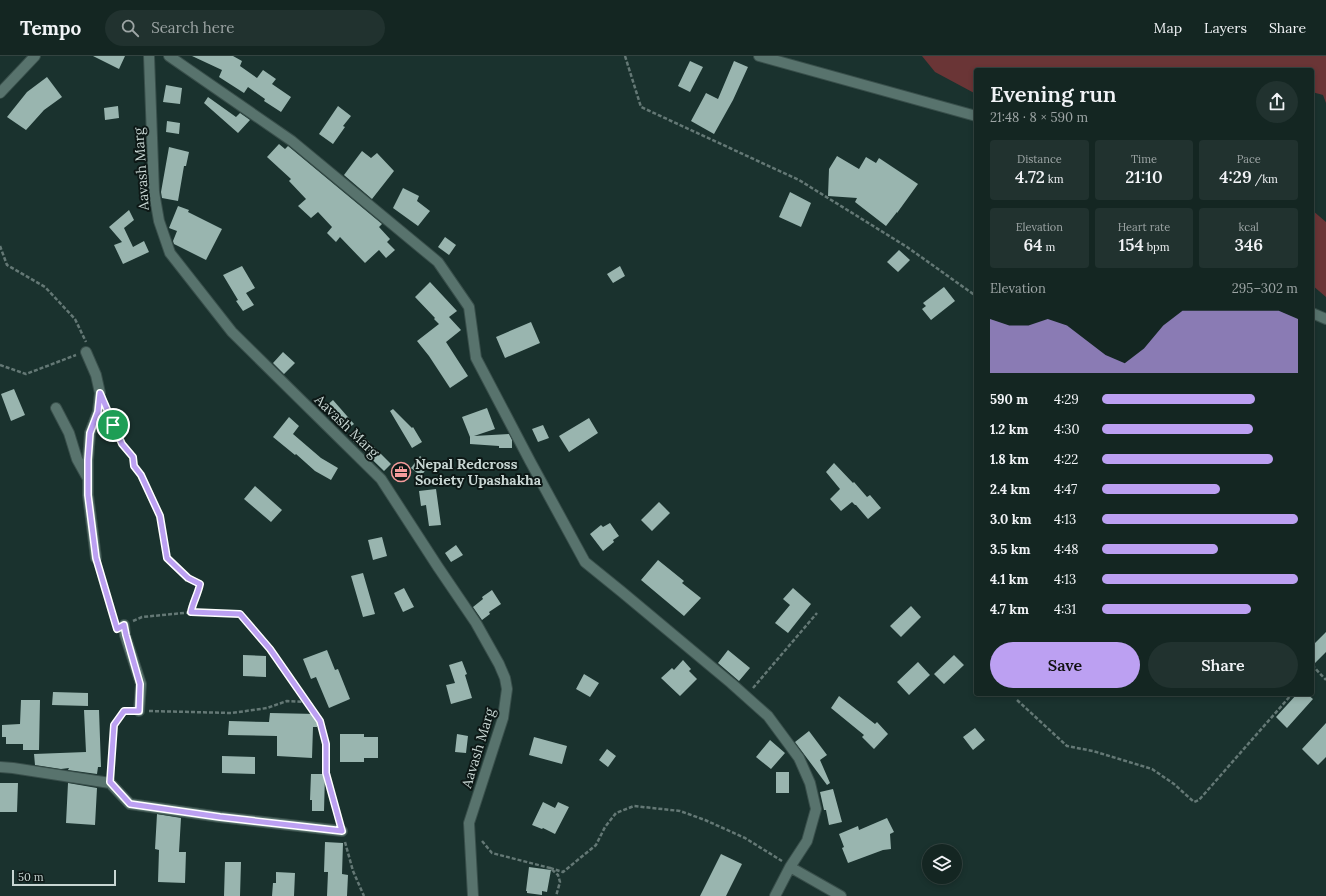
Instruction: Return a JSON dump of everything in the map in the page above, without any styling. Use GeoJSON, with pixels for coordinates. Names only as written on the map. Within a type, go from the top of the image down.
{"type":"FeatureCollection","features":[{"type":"Feature","properties":{"kind":"street"},"geometry":{"type":"LineString","coordinates":[[0,93],[35,56]]}},
{"type":"Feature","properties":{"kind":"street","name":"Aavash Marg"},"geometry":{"type":"LineString","coordinates":[[149,56],[154,192],[159,221],[170,254],[232,332],[381,479],[476,623],[499,664],[505,678],[507,689],[504,718],[469,823],[473,896]]}},
{"type":"Feature","properties":{"kind":"street"},"geometry":{"type":"LineString","coordinates":[[169,56],[292,141],[438,262],[469,307],[476,358],[585,562],[746,696],[768,716],[795,752],[810,783],[816,809],[807,841],[790,867],[775,896]]}},
{"type":"Feature","properties":{"kind":"street"},"geometry":{"type":"LineString","coordinates":[[759,56],[974,115]]}},
{"type":"Feature","properties":{"kind":"street"},"geometry":{"type":"LineString","coordinates":[[1314,314],[1326,319]]}},
{"type":"Feature","properties":{"kind":"street"},"geometry":{"type":"LineString","coordinates":[[86,352],[96,375],[100,393],[98,412],[90,433],[88,478],[88,495],[96,558]]}},
{"type":"Feature","properties":{"kind":"street"},"geometry":{"type":"LineString","coordinates":[[56,408],[70,433],[77,459],[88,478]]}},
{"type":"Feature","properties":{"kind":"street"},"geometry":{"type":"LineString","coordinates":[[124,625],[140,684],[139,711]]}},
{"type":"Feature","properties":{"kind":"street"},"geometry":{"type":"LineString","coordinates":[[0,767],[110,782],[130,804],[220,817],[342,831]]}},
{"type":"Feature","properties":{"kind":"street"},"geometry":{"type":"LineString","coordinates":[[790,867],[841,896]]}},
{"type":"Feature","properties":{"kind":"path"},"geometry":{"type":"LineString","coordinates":[[624,56],[641,107],[799,180],[907,247],[974,295]]}},
{"type":"Feature","properties":{"kind":"path"},"geometry":{"type":"LineString","coordinates":[[0,246],[7,265],[45,287],[75,320],[90,350],[26,374],[0,365]]}},
{"type":"Feature","properties":{"kind":"path"},"geometry":{"type":"LineString","coordinates":[[108,412],[122,444],[133,457],[134,466],[141,475],[160,516],[167,558],[188,578],[200,584],[191,612]]}},
{"type":"Feature","properties":{"kind":"path"},"geometry":{"type":"LineString","coordinates":[[96,558],[117,629],[142,617],[191,612],[240,614],[270,649],[320,721],[326,744],[326,773],[353,871],[364,896]]}},
{"type":"Feature","properties":{"kind":"path"},"geometry":{"type":"LineString","coordinates":[[746,696],[816,613]]}},
{"type":"Feature","properties":{"kind":"path"},"geometry":{"type":"LineString","coordinates":[[1315,668],[1326,680]]}},
{"type":"Feature","properties":{"kind":"path"},"geometry":{"type":"LineString","coordinates":[[1017,700],[1068,746],[1093,751],[1152,769],[1174,784],[1194,802],[1199,800],[1290,696]]}},
{"type":"Feature","properties":{"kind":"path"},"geometry":{"type":"LineString","coordinates":[[110,782],[114,725],[124,711],[171,710],[232,713],[267,708],[287,701],[306,702]]}},
{"type":"Feature","properties":{"kind":"path"},"geometry":{"type":"LineString","coordinates":[[469,823],[492,853],[563,872],[596,845],[605,827],[616,813],[634,806],[680,811],[705,820],[745,838],[790,867]]}},
{"type":"Feature","properties":{"kind":"path"},"geometry":{"type":"LineString","coordinates":[[550,868],[558,875],[560,882],[556,896]]}},
{"type":"Feature","properties":{"kind":"shaded area"},"geometry":{"type":"Polygon","coordinates":[[[922,56],[1326,56],[1326,103],[1323,95],[1314,93],[1314,68],[974,68],[974,93],[935,72],[922,56]]]}},
{"type":"Feature","properties":{"kind":"shaded area"},"geometry":{"type":"Polygon","coordinates":[[[1314,212],[1326,222],[1326,297],[1314,287],[1314,212]]]}},
{"type":"Feature","properties":{"kind":"building"},"geometry":{"type":"Polygon","coordinates":[[[93,56],[125,56],[119,69],[93,56]]]}},
{"type":"Feature","properties":{"kind":"building"},"geometry":{"type":"Polygon","coordinates":[[[192,56],[233,56],[242,61],[240,66],[257,78],[263,70],[276,79],[272,84],[291,97],[281,112],[264,101],[265,99],[248,87],[244,93],[219,77],[222,70],[192,56]]]}},
{"type":"Feature","properties":{"kind":"building"},"geometry":{"type":"Polygon","coordinates":[[[690,61],[703,67],[690,92],[678,86],[690,61]]]}},
{"type":"Feature","properties":{"kind":"building"},"geometry":{"type":"Polygon","coordinates":[[[734,61],[748,67],[733,100],[714,134],[691,121],[706,93],[718,99],[734,61]]]}},
{"type":"Feature","properties":{"kind":"building"},"geometry":{"type":"Polygon","coordinates":[[[47,77],[62,97],[44,110],[26,130],[7,117],[27,92],[47,77]]]}},
{"type":"Feature","properties":{"kind":"building"},"geometry":{"type":"Polygon","coordinates":[[[166,85],[182,88],[180,104],[163,102],[166,85]]]}},
{"type":"Feature","properties":{"kind":"building"},"geometry":{"type":"Polygon","coordinates":[[[208,97],[236,117],[240,113],[250,120],[238,133],[204,103],[208,97]]]}},
{"type":"Feature","properties":{"kind":"building"},"geometry":{"type":"Polygon","coordinates":[[[118,106],[119,118],[105,120],[104,108],[118,106]]]}},
{"type":"Feature","properties":{"kind":"building"},"geometry":{"type":"Polygon","coordinates":[[[338,106],[351,116],[343,126],[345,127],[333,144],[319,134],[338,106]]]}},
{"type":"Feature","properties":{"kind":"building"},"geometry":{"type":"Polygon","coordinates":[[[167,121],[180,123],[179,134],[166,132],[167,121]]]}},
{"type":"Feature","properties":{"kind":"building"},"geometry":{"type":"Polygon","coordinates":[[[279,144],[285,149],[288,146],[382,224],[379,227],[390,239],[387,242],[395,250],[386,258],[379,250],[365,263],[340,237],[336,242],[327,233],[332,227],[318,212],[311,218],[298,206],[306,199],[289,181],[291,179],[267,157],[279,144]]]}},
{"type":"Feature","properties":{"kind":"building"},"geometry":{"type":"Polygon","coordinates":[[[169,147],[189,152],[186,166],[184,166],[178,201],[162,198],[161,192],[169,147]]]}},
{"type":"Feature","properties":{"kind":"building"},"geometry":{"type":"Polygon","coordinates":[[[362,151],[371,158],[377,153],[394,171],[372,199],[344,175],[362,151]]]}},
{"type":"Feature","properties":{"kind":"building"},"geometry":{"type":"Polygon","coordinates":[[[837,156],[859,169],[866,157],[876,163],[879,158],[918,184],[886,226],[855,202],[857,198],[828,196],[829,169],[837,156]]]}},
{"type":"Feature","properties":{"kind":"building"},"geometry":{"type":"Polygon","coordinates":[[[403,188],[419,196],[417,201],[430,211],[418,226],[393,208],[403,188]]]}},
{"type":"Feature","properties":{"kind":"building"},"geometry":{"type":"Polygon","coordinates":[[[790,192],[811,203],[801,227],[779,217],[790,192]]]}},
{"type":"Feature","properties":{"kind":"building"},"geometry":{"type":"Polygon","coordinates":[[[178,206],[189,210],[188,212],[222,229],[206,260],[174,244],[173,241],[177,231],[169,228],[178,206]]]}},
{"type":"Feature","properties":{"kind":"building"},"geometry":{"type":"Polygon","coordinates":[[[129,210],[134,220],[124,228],[133,247],[144,241],[149,252],[123,264],[114,245],[122,242],[109,227],[129,210]]]}},
{"type":"Feature","properties":{"kind":"building"},"geometry":{"type":"Polygon","coordinates":[[[445,237],[456,245],[449,255],[438,247],[445,237]]]}},
{"type":"Feature","properties":{"kind":"building"},"geometry":{"type":"Polygon","coordinates":[[[899,250],[910,260],[898,272],[887,262],[899,250]]]}},
{"type":"Feature","properties":{"kind":"building"},"geometry":{"type":"Polygon","coordinates":[[[242,266],[255,288],[246,293],[254,305],[243,311],[236,301],[238,300],[223,275],[242,266]]]}},
{"type":"Feature","properties":{"kind":"building"},"geometry":{"type":"Polygon","coordinates":[[[620,266],[625,276],[613,283],[607,274],[620,266]]]}},
{"type":"Feature","properties":{"kind":"building"},"geometry":{"type":"Polygon","coordinates":[[[430,282],[457,311],[449,317],[461,330],[446,342],[468,376],[450,388],[429,356],[417,341],[439,324],[415,297],[430,282]]]}},
{"type":"Feature","properties":{"kind":"building"},"geometry":{"type":"Polygon","coordinates":[[[944,287],[955,301],[931,320],[922,309],[926,306],[923,303],[944,287]]]}},
{"type":"Feature","properties":{"kind":"building"},"geometry":{"type":"Polygon","coordinates":[[[531,322],[540,343],[505,358],[496,337],[531,322]]]}},
{"type":"Feature","properties":{"kind":"building"},"geometry":{"type":"Polygon","coordinates":[[[283,352],[295,363],[284,374],[273,363],[283,352]]]}},
{"type":"Feature","properties":{"kind":"building"},"geometry":{"type":"Polygon","coordinates":[[[14,389],[25,415],[11,421],[1,394],[14,389]]]}},
{"type":"Feature","properties":{"kind":"building"},"geometry":{"type":"Polygon","coordinates":[[[333,400],[354,424],[345,431],[325,407],[333,400]]]}},
{"type":"Feature","properties":{"kind":"building"},"geometry":{"type":"Polygon","coordinates":[[[487,408],[495,429],[474,436],[509,434],[512,440],[512,448],[499,448],[499,446],[470,444],[470,437],[462,417],[487,408]]]}},
{"type":"Feature","properties":{"kind":"building"},"geometry":{"type":"Polygon","coordinates":[[[393,409],[412,428],[413,427],[422,442],[412,448],[390,411],[393,409]]]}},
{"type":"Feature","properties":{"kind":"building"},"geometry":{"type":"Polygon","coordinates":[[[289,417],[299,426],[293,434],[321,458],[338,468],[331,480],[315,471],[296,454],[295,455],[273,437],[289,417]]]}},
{"type":"Feature","properties":{"kind":"building"},"geometry":{"type":"Polygon","coordinates":[[[589,418],[598,433],[569,452],[559,436],[589,418]]]}},
{"type":"Feature","properties":{"kind":"building"},"geometry":{"type":"Polygon","coordinates":[[[543,425],[549,438],[538,442],[532,429],[543,425]]]}},
{"type":"Feature","properties":{"kind":"building"},"geometry":{"type":"Polygon","coordinates":[[[357,430],[391,464],[384,471],[349,437],[357,430]]]}},
{"type":"Feature","properties":{"kind":"building"},"geometry":{"type":"Polygon","coordinates":[[[420,456],[430,464],[421,476],[411,468],[420,456]]]}},
{"type":"Feature","properties":{"kind":"building"},"geometry":{"type":"Polygon","coordinates":[[[834,463],[867,497],[870,495],[881,508],[868,519],[852,502],[841,511],[830,499],[840,489],[826,472],[834,463]]]}},
{"type":"Feature","properties":{"kind":"building"},"geometry":{"type":"Polygon","coordinates":[[[255,486],[282,510],[271,522],[244,499],[255,486]]]}},
{"type":"Feature","properties":{"kind":"building"},"geometry":{"type":"Polygon","coordinates":[[[436,489],[441,525],[429,526],[426,505],[421,506],[419,491],[436,489]]]}},
{"type":"Feature","properties":{"kind":"building"},"geometry":{"type":"Polygon","coordinates":[[[659,502],[670,513],[652,531],[641,520],[659,502]]]}},
{"type":"Feature","properties":{"kind":"building"},"geometry":{"type":"Polygon","coordinates":[[[610,523],[619,536],[603,551],[590,534],[601,525],[603,527],[610,523]]]}},
{"type":"Feature","properties":{"kind":"building"},"geometry":{"type":"Polygon","coordinates":[[[382,537],[387,556],[373,560],[368,540],[382,537]]]}},
{"type":"Feature","properties":{"kind":"building"},"geometry":{"type":"Polygon","coordinates":[[[456,545],[463,555],[451,562],[445,553],[456,545]]]}},
{"type":"Feature","properties":{"kind":"building"},"geometry":{"type":"Polygon","coordinates":[[[658,560],[684,581],[682,583],[701,598],[684,616],[641,580],[658,560]]]}},
{"type":"Feature","properties":{"kind":"building"},"geometry":{"type":"Polygon","coordinates":[[[363,573],[375,614],[363,617],[351,576],[363,573]]]}},
{"type":"Feature","properties":{"kind":"building"},"geometry":{"type":"Polygon","coordinates":[[[404,588],[414,607],[403,612],[394,593],[404,588]]]}},
{"type":"Feature","properties":{"kind":"building"},"geometry":{"type":"Polygon","coordinates":[[[793,588],[811,604],[788,633],[775,623],[790,605],[783,599],[793,588]]]}},
{"type":"Feature","properties":{"kind":"building"},"geometry":{"type":"Polygon","coordinates":[[[492,590],[501,604],[489,612],[490,614],[482,620],[473,607],[483,599],[482,597],[492,590]]]}},
{"type":"Feature","properties":{"kind":"building"},"geometry":{"type":"Polygon","coordinates":[[[911,606],[921,617],[901,637],[890,626],[911,606]]]}},
{"type":"Feature","properties":{"kind":"building"},"geometry":{"type":"Polygon","coordinates":[[[1326,632],[1326,652],[1314,664],[1314,644],[1326,632]]]}},
{"type":"Feature","properties":{"kind":"building"},"geometry":{"type":"Polygon","coordinates":[[[327,650],[335,670],[338,669],[350,699],[329,708],[316,677],[311,679],[303,659],[327,650]]]}},
{"type":"Feature","properties":{"kind":"building"},"geometry":{"type":"Polygon","coordinates":[[[728,650],[750,668],[739,681],[718,663],[728,650]]]}},
{"type":"Feature","properties":{"kind":"building"},"geometry":{"type":"Polygon","coordinates":[[[243,655],[266,656],[266,677],[243,676],[243,655]]]}},
{"type":"Feature","properties":{"kind":"building"},"geometry":{"type":"Polygon","coordinates":[[[954,655],[964,665],[944,684],[934,674],[954,655]]]}},
{"type":"Feature","properties":{"kind":"building"},"geometry":{"type":"Polygon","coordinates":[[[683,660],[691,669],[689,671],[697,679],[680,696],[661,678],[672,668],[674,670],[683,660]]]}},
{"type":"Feature","properties":{"kind":"building"},"geometry":{"type":"Polygon","coordinates":[[[462,661],[467,674],[465,675],[472,698],[451,704],[446,685],[455,683],[449,665],[462,661]]]}},
{"type":"Feature","properties":{"kind":"building"},"geometry":{"type":"Polygon","coordinates":[[[918,662],[930,675],[909,695],[897,682],[918,662]]]}},
{"type":"Feature","properties":{"kind":"building"},"geometry":{"type":"Polygon","coordinates":[[[584,674],[599,683],[590,697],[576,689],[584,674]]]}},
{"type":"Feature","properties":{"kind":"building"},"geometry":{"type":"Polygon","coordinates":[[[53,692],[88,693],[88,706],[52,705],[53,692]]]}},
{"type":"Feature","properties":{"kind":"building"},"geometry":{"type":"Polygon","coordinates":[[[839,696],[875,724],[877,722],[888,734],[874,749],[862,737],[864,735],[831,708],[839,696]]]}},
{"type":"Feature","properties":{"kind":"building"},"geometry":{"type":"Polygon","coordinates":[[[1295,696],[1309,696],[1313,699],[1287,728],[1276,717],[1295,696]]]}},
{"type":"Feature","properties":{"kind":"building"},"geometry":{"type":"Polygon","coordinates":[[[21,700],[40,700],[39,750],[23,750],[23,744],[6,744],[6,737],[2,737],[2,725],[20,724],[21,700]]]}},
{"type":"Feature","properties":{"kind":"building"},"geometry":{"type":"Polygon","coordinates":[[[84,710],[99,710],[101,767],[98,767],[97,774],[68,770],[69,768],[61,769],[35,765],[34,754],[86,752],[84,710]]]}},
{"type":"Feature","properties":{"kind":"building"},"geometry":{"type":"Polygon","coordinates":[[[270,713],[317,714],[317,727],[313,727],[312,758],[277,756],[277,736],[228,735],[229,721],[269,722],[270,713]]]}},
{"type":"Feature","properties":{"kind":"building"},"geometry":{"type":"Polygon","coordinates":[[[1326,723],[1326,757],[1318,765],[1302,749],[1326,723]]]}},
{"type":"Feature","properties":{"kind":"building"},"geometry":{"type":"Polygon","coordinates":[[[975,728],[985,740],[973,750],[963,737],[975,728]]]}},
{"type":"Feature","properties":{"kind":"building"},"geometry":{"type":"Polygon","coordinates":[[[809,731],[827,755],[820,760],[830,783],[827,785],[795,742],[809,731]]]}},
{"type":"Feature","properties":{"kind":"building"},"geometry":{"type":"Polygon","coordinates":[[[340,734],[364,734],[364,737],[378,737],[378,758],[364,758],[364,762],[340,762],[340,734]]]}},
{"type":"Feature","properties":{"kind":"building"},"geometry":{"type":"Polygon","coordinates":[[[457,734],[468,736],[466,753],[455,752],[457,734]]]}},
{"type":"Feature","properties":{"kind":"building"},"geometry":{"type":"Polygon","coordinates":[[[534,737],[567,746],[562,764],[529,755],[534,737]]]}},
{"type":"Feature","properties":{"kind":"building"},"geometry":{"type":"Polygon","coordinates":[[[770,740],[785,753],[771,769],[756,757],[770,740]]]}},
{"type":"Feature","properties":{"kind":"building"},"geometry":{"type":"Polygon","coordinates":[[[607,749],[616,756],[608,767],[599,760],[607,749]]]}},
{"type":"Feature","properties":{"kind":"building"},"geometry":{"type":"Polygon","coordinates":[[[222,756],[255,757],[255,774],[222,773],[222,756]]]}},
{"type":"Feature","properties":{"kind":"building"},"geometry":{"type":"Polygon","coordinates":[[[776,772],[789,772],[789,793],[776,793],[776,772]]]}},
{"type":"Feature","properties":{"kind":"building"},"geometry":{"type":"Polygon","coordinates":[[[311,774],[325,774],[324,811],[312,811],[312,800],[310,800],[311,774]]]}},
{"type":"Feature","properties":{"kind":"building"},"geometry":{"type":"Polygon","coordinates":[[[0,783],[18,783],[17,812],[0,812],[0,783]]]}},
{"type":"Feature","properties":{"kind":"building"},"geometry":{"type":"Polygon","coordinates":[[[68,783],[97,788],[95,825],[66,823],[68,783]]]}},
{"type":"Feature","properties":{"kind":"building"},"geometry":{"type":"Polygon","coordinates":[[[833,789],[842,822],[829,825],[820,792],[833,789]]]}},
{"type":"Feature","properties":{"kind":"building"},"geometry":{"type":"Polygon","coordinates":[[[543,802],[555,808],[558,802],[569,807],[555,834],[543,828],[542,829],[532,825],[543,802]]]}},
{"type":"Feature","properties":{"kind":"building"},"geometry":{"type":"Polygon","coordinates":[[[157,814],[181,818],[179,852],[186,852],[185,883],[158,882],[159,850],[155,849],[157,814]]]}},
{"type":"Feature","properties":{"kind":"building"},"geometry":{"type":"Polygon","coordinates":[[[887,818],[894,832],[890,834],[891,849],[883,850],[848,863],[842,848],[844,847],[839,834],[858,826],[859,830],[887,818]]]}},
{"type":"Feature","properties":{"kind":"building"},"geometry":{"type":"Polygon","coordinates":[[[325,842],[343,843],[342,874],[348,875],[347,896],[327,896],[328,872],[324,872],[325,842]]]}},
{"type":"Feature","properties":{"kind":"building"},"geometry":{"type":"Polygon","coordinates":[[[721,854],[742,864],[726,896],[700,896],[721,854]]]}},
{"type":"Feature","properties":{"kind":"building"},"geometry":{"type":"Polygon","coordinates":[[[225,862],[241,862],[240,896],[224,896],[225,862]]]}},
{"type":"Feature","properties":{"kind":"building"},"geometry":{"type":"Polygon","coordinates":[[[529,867],[551,870],[547,892],[542,891],[542,895],[527,893],[526,891],[529,867]]]}},
{"type":"Feature","properties":{"kind":"building"},"geometry":{"type":"Polygon","coordinates":[[[276,872],[295,873],[294,896],[272,896],[273,883],[276,883],[276,872]]]}},
{"type":"Feature","properties":{"kind":"place","name":"Nepal Redcross Society Upashakha"},"geometry":{"type":"Point","coordinates":[401,472]}},
{"type":"Feature","properties":{"kind":"route"},"geometry":{"type":"LineString","coordinates":[[100,393],[113,425],[122,444],[133,457],[134,466],[141,475],[160,516],[167,558],[188,578],[200,584],[191,612],[240,614],[270,649],[320,721],[326,744],[326,773],[342,831],[220,817],[130,804],[110,782],[114,725],[124,711],[139,711],[140,684],[124,625],[117,629],[96,558],[88,495],[88,460],[90,433],[98,412],[100,393]]}}]}
